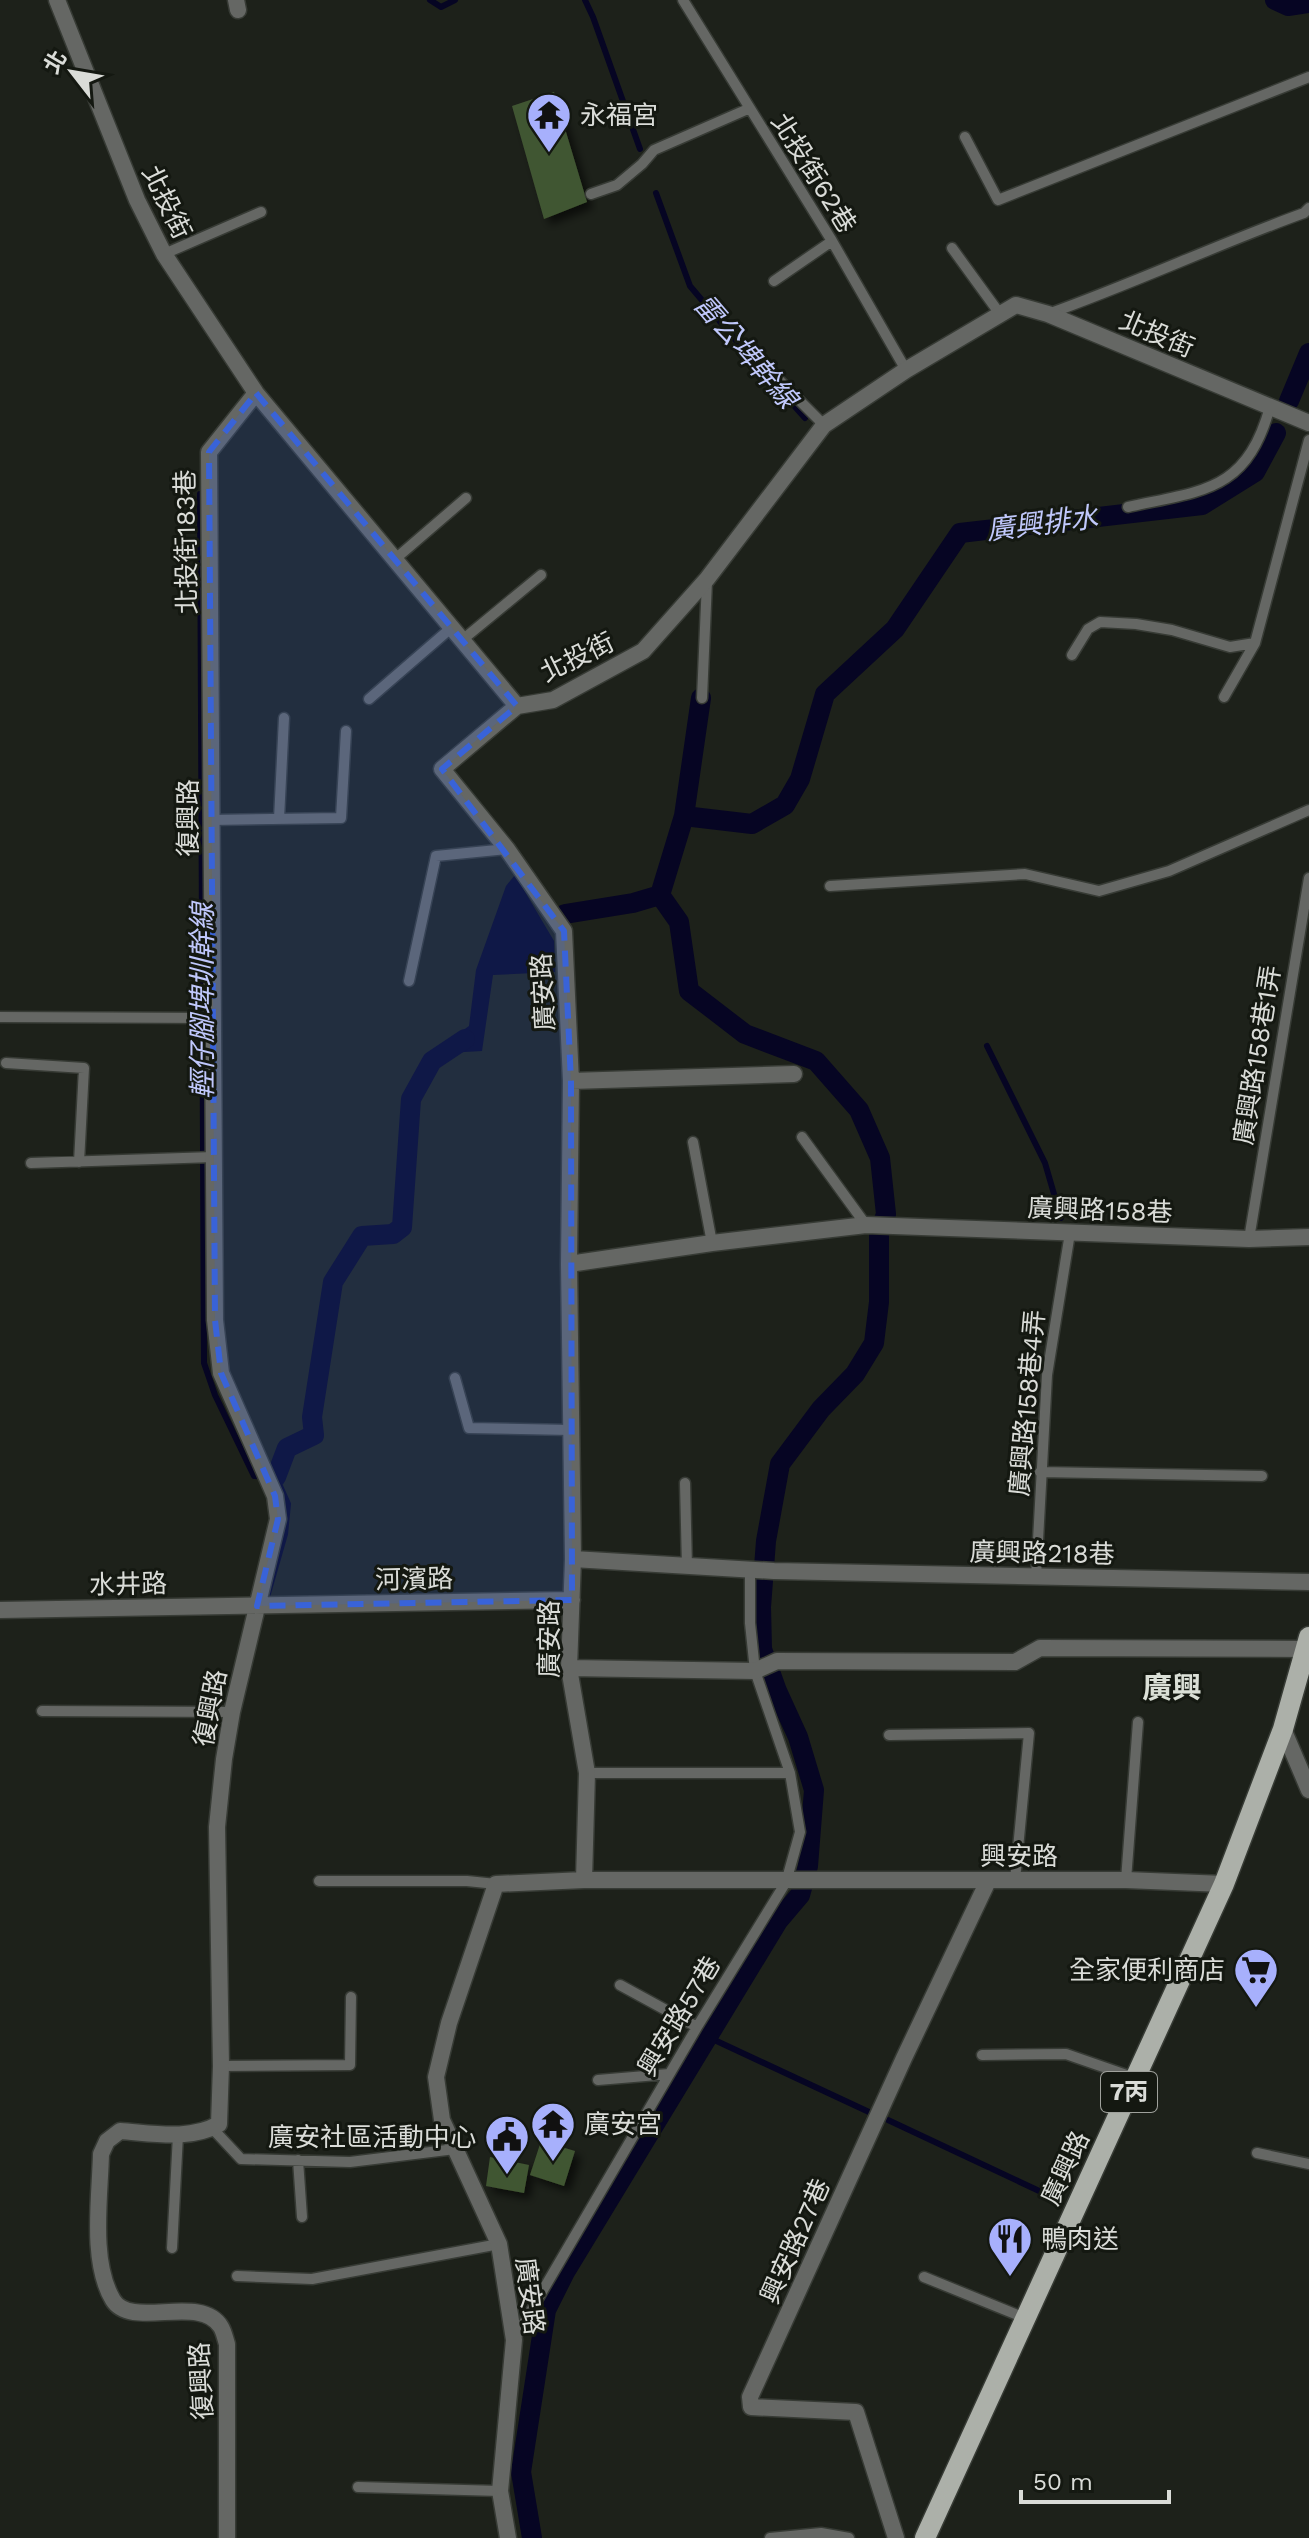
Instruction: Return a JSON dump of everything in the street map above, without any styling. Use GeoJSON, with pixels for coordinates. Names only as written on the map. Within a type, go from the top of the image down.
{"type":"FeatureCollection","features":[{"type":"Feature","properties":{"kind":"main road","name":"廣興路"},"geometry":{"type":"LineString","coordinates":[[925,2538],[1224,1884],[1283,1729],[1308,1643]]}},
{"type":"Feature","properties":{"kind":"street","name":"北投街"},"geometry":{"type":"LineString","coordinates":[[57,0],[137,200],[164,254],[256,393],[517,706],[553,700],[643,651],[707,579],[824,425],[906,370],[1016,305],[1048,314],[1302,420]]}},
{"type":"Feature","properties":{"kind":"street","name":"北投街183巷"},"geometry":{"type":"LineString","coordinates":[[212,707],[209,452],[256,393]]}},
{"type":"Feature","properties":{"kind":"street","name":"廣安路"},"geometry":{"type":"LineString","coordinates":[[517,706],[442,769],[507,849],[564,931],[571,1081],[569,1264],[573,1559],[569,1668],[587,1773],[584,1880]]}},
{"type":"Feature","properties":{"kind":"street","name":"復興路"},"geometry":{"type":"LineString","coordinates":[[212,707],[215,1320],[221,1373],[275,1496],[278,1519],[232,1712],[217,1827],[219,2124],[178,2135],[120,2131],[107,2141],[101,2154],[99,2243],[103,2275],[114,2303],[127,2311],[204,2312],[220,2324],[227,2344],[227,2538]]}},
{"type":"Feature","properties":{"kind":"street"},"geometry":{"type":"LineString","coordinates":[[571,1081],[794,1074]]}},
{"type":"Feature","properties":{"kind":"street"},"geometry":{"type":"LineString","coordinates":[[569,1264],[866,1225]]}},
{"type":"Feature","properties":{"kind":"street","name":"廣興路158巷"},"geometry":{"type":"LineString","coordinates":[[866,1225],[1249,1239],[1309,1237]]}},
{"type":"Feature","properties":{"kind":"street"},"geometry":{"type":"LineString","coordinates":[[573,1559],[750,1569]]}},
{"type":"Feature","properties":{"kind":"street","name":"廣興路218巷"},"geometry":{"type":"LineString","coordinates":[[750,1569],[1309,1582]]}},
{"type":"Feature","properties":{"kind":"street","name":"河濱路"},"geometry":{"type":"LineString","coordinates":[[257,1606],[572,1600]]}},
{"type":"Feature","properties":{"kind":"street","name":"水井路"},"geometry":{"type":"LineString","coordinates":[[0,1610],[257,1606]]}},
{"type":"Feature","properties":{"kind":"street"},"geometry":{"type":"LineString","coordinates":[[569,1668],[755,1671],[777,1661],[1015,1662],[1040,1648],[1308,1643]]}},
{"type":"Feature","properties":{"kind":"street"},"geometry":{"type":"LineString","coordinates":[[1283,1729],[1309,1790]]}},
{"type":"Feature","properties":{"kind":"street"},"geometry":{"type":"LineString","coordinates":[[496,1884],[584,1880],[786,1882]]}},
{"type":"Feature","properties":{"kind":"street","name":"興安路"},"geometry":{"type":"LineString","coordinates":[[786,1882],[1126,1880],[1224,1884]]}},
{"type":"Feature","properties":{"kind":"street","name":"興安路27巷"},"geometry":{"type":"LineString","coordinates":[[896,2538],[856,2412],[751,2407],[750,2397],[988,1881]]}},
{"type":"Feature","properties":{"kind":"street","name":"廣安路"},"geometry":{"type":"LineString","coordinates":[[496,1884],[449,2023],[436,2077],[442,2120],[499,2244],[514,2340],[500,2491],[508,2538]]}},
{"type":"Feature","properties":{"kind":"lane","name":"北投街62巷"},"geometry":{"type":"LineString","coordinates":[[683,0],[832,241],[906,370]]}},
{"type":"Feature","properties":{"kind":"lane"},"geometry":{"type":"LineString","coordinates":[[965,137],[998,200],[1309,77]]}},
{"type":"Feature","properties":{"kind":"lane"},"geometry":{"type":"LineString","coordinates":[[591,194],[617,185],[654,150],[748,109]]}},
{"type":"Feature","properties":{"kind":"lane"},"geometry":{"type":"LineString","coordinates":[[1048,314],[1122,287],[1304,213],[1309,208]]}},
{"type":"Feature","properties":{"kind":"lane"},"geometry":{"type":"LineString","coordinates":[[164,254],[261,212]]}},
{"type":"Feature","properties":{"kind":"lane"},"geometry":{"type":"LineString","coordinates":[[774,281],[832,241]]}},
{"type":"Feature","properties":{"kind":"lane"},"geometry":{"type":"LineString","coordinates":[[952,248],[1000,314]]}},
{"type":"Feature","properties":{"kind":"lane"},"geometry":{"type":"LineString","coordinates":[[745,346],[824,425]]}},
{"type":"Feature","properties":{"kind":"lane"},"geometry":{"type":"LineString","coordinates":[[1128,507],[1198,491],[1232,476],[1263,433],[1270,407]]}},
{"type":"Feature","properties":{"kind":"lane"},"geometry":{"type":"LineString","coordinates":[[1224,697],[1255,643],[1309,440]]}},
{"type":"Feature","properties":{"kind":"lane"},"geometry":{"type":"LineString","coordinates":[[394,560],[466,498]]}},
{"type":"Feature","properties":{"kind":"lane"},"geometry":{"type":"LineString","coordinates":[[369,699],[541,575]]}},
{"type":"Feature","properties":{"kind":"lane"},"geometry":{"type":"LineString","coordinates":[[702,698],[707,579]]}},
{"type":"Feature","properties":{"kind":"lane"},"geometry":{"type":"LineString","coordinates":[[1072,655],[1088,629],[1100,622],[1172,630],[1230,647],[1255,643]]}},
{"type":"Feature","properties":{"kind":"lane"},"geometry":{"type":"LineString","coordinates":[[279,819],[284,718]]}},
{"type":"Feature","properties":{"kind":"lane"},"geometry":{"type":"LineString","coordinates":[[211,820],[341,818],[346,731]]}},
{"type":"Feature","properties":{"kind":"lane"},"geometry":{"type":"LineString","coordinates":[[830,886],[1025,874],[1099,891],[1169,871],[1309,810]]}},
{"type":"Feature","properties":{"kind":"lane"},"geometry":{"type":"LineString","coordinates":[[409,981],[436,856],[507,849]]}},
{"type":"Feature","properties":{"kind":"lane","name":"廣興路158巷1弄"},"geometry":{"type":"LineString","coordinates":[[1249,1239],[1309,878]]}},
{"type":"Feature","properties":{"kind":"lane"},"geometry":{"type":"LineString","coordinates":[[0,1017],[213,1018]]}},
{"type":"Feature","properties":{"kind":"lane"},"geometry":{"type":"LineString","coordinates":[[6,1063],[84,1068],[79,1162]]}},
{"type":"Feature","properties":{"kind":"lane"},"geometry":{"type":"LineString","coordinates":[[802,1137],[866,1225]]}},
{"type":"Feature","properties":{"kind":"lane"},"geometry":{"type":"LineString","coordinates":[[693,1142],[712,1243]]}},
{"type":"Feature","properties":{"kind":"lane"},"geometry":{"type":"LineString","coordinates":[[31,1163],[214,1157]]}},
{"type":"Feature","properties":{"kind":"lane","name":"廣興路158巷4弄"},"geometry":{"type":"LineString","coordinates":[[1036,1577],[1047,1375],[1070,1233]]}},
{"type":"Feature","properties":{"kind":"lane"},"geometry":{"type":"LineString","coordinates":[[455,1378],[469,1428],[571,1430]]}},
{"type":"Feature","properties":{"kind":"lane"},"geometry":{"type":"LineString","coordinates":[[1040,1472],[1262,1476]]}},
{"type":"Feature","properties":{"kind":"lane"},"geometry":{"type":"LineString","coordinates":[[685,1483],[687,1567]]}},
{"type":"Feature","properties":{"kind":"lane","name":"興安路57巷"},"geometry":{"type":"LineString","coordinates":[[514,2340],[669,2074],[786,1882],[800,1832],[790,1773],[755,1671],[750,1623],[750,1569]]}},
{"type":"Feature","properties":{"kind":"lane"},"geometry":{"type":"LineString","coordinates":[[42,1711],[232,1712]]}},
{"type":"Feature","properties":{"kind":"lane"},"geometry":{"type":"LineString","coordinates":[[1126,1880],[1138,1722]]}},
{"type":"Feature","properties":{"kind":"lane"},"geometry":{"type":"LineString","coordinates":[[889,1735],[1029,1733],[1015,1880]]}},
{"type":"Feature","properties":{"kind":"lane"},"geometry":{"type":"LineString","coordinates":[[587,1773],[790,1773]]}},
{"type":"Feature","properties":{"kind":"lane"},"geometry":{"type":"LineString","coordinates":[[319,1881],[467,1881],[496,1884]]}},
{"type":"Feature","properties":{"kind":"lane"},"geometry":{"type":"LineString","coordinates":[[620,1985],[697,2027]]}},
{"type":"Feature","properties":{"kind":"lane"},"geometry":{"type":"LineString","coordinates":[[221,2066],[350,2065],[351,1997]]}},
{"type":"Feature","properties":{"kind":"lane"},"geometry":{"type":"LineString","coordinates":[[982,2055],[1066,2054],[1135,2078]]}},
{"type":"Feature","properties":{"kind":"lane"},"geometry":{"type":"LineString","coordinates":[[598,2080],[669,2074]]}},
{"type":"Feature","properties":{"kind":"lane"},"geometry":{"type":"LineString","coordinates":[[212,2128],[241,2159],[350,2162],[455,2149]]}},
{"type":"Feature","properties":{"kind":"lane"},"geometry":{"type":"LineString","coordinates":[[172,2248],[178,2135]]}},
{"type":"Feature","properties":{"kind":"lane"},"geometry":{"type":"LineString","coordinates":[[1257,2153],[1309,2164]]}},
{"type":"Feature","properties":{"kind":"lane"},"geometry":{"type":"LineString","coordinates":[[298,2160],[302,2217]]}},
{"type":"Feature","properties":{"kind":"lane"},"geometry":{"type":"LineString","coordinates":[[237,2276],[312,2279],[499,2244]]}},
{"type":"Feature","properties":{"kind":"lane"},"geometry":{"type":"LineString","coordinates":[[924,2277],[1025,2318]]}},
{"type":"Feature","properties":{"kind":"lane"},"geometry":{"type":"LineString","coordinates":[[358,2487],[500,2491]]}},
{"type":"Feature","properties":{"kind":"lane"},"geometry":{"type":"LineString","coordinates":[[770,2538],[821,2533],[849,2538]]}},
{"type":"Feature","properties":{"kind":"highlighted area"},"geometry":{"type":"Polygon","coordinates":[[[256,393],[517,706],[442,769],[564,931],[571,1081],[572,1600],[257,1606],[278,1519],[275,1496],[221,1373],[215,1320],[209,452],[256,393]]]}},
{"type":"Feature","properties":{"kind":"water"},"geometry":{"type":"Polygon","coordinates":[[[515,875],[554,941],[555,972],[493,975],[482,1051],[430,1054],[469,1026],[476,970],[506,886],[515,875]]]}},
{"type":"Feature","properties":{"kind":"building","name":"永福宮"},"geometry":{"type":"Polygon","coordinates":[[[554,92],[587,202],[544,219],[512,106],[554,92]]]}},
{"type":"Feature","properties":{"kind":"building","name":"廣安宮"},"geometry":{"type":"Polygon","coordinates":[[[541,2141],[575,2151],[564,2186],[530,2175],[541,2141]]]}},
{"type":"Feature","properties":{"kind":"building","name":"廣安社區活動中心"},"geometry":{"type":"Polygon","coordinates":[[[490,2157],[529,2165],[524,2193],[486,2186],[490,2157]]]}},
{"type":"Feature","properties":{"kind":"waterway"},"geometry":{"type":"LineString","coordinates":[[430,0],[441,7],[455,0]]}},
{"type":"Feature","properties":{"kind":"waterway"},"geometry":{"type":"LineString","coordinates":[[585,0],[640,149]]}},
{"type":"Feature","properties":{"kind":"waterway","name":"廣興排水"},"geometry":{"type":"LineString","coordinates":[[1275,0],[1288,6],[1309,3]]}},
{"type":"Feature","properties":{"kind":"waterway","name":"雷公埤幹線"},"geometry":{"type":"LineString","coordinates":[[656,193],[690,286],[744,350]]}},
{"type":"Feature","properties":{"kind":"waterway","name":"廣興排水"},"geometry":{"type":"LineString","coordinates":[[1289,401],[1309,353]]}},
{"type":"Feature","properties":{"kind":"waterway","name":"雷公埤幹線"},"geometry":{"type":"LineString","coordinates":[[757,364],[805,418]]}},
{"type":"Feature","properties":{"kind":"waterway","name":"廣興排水"},"geometry":{"type":"LineString","coordinates":[[660,895],[684,816],[752,824],[785,805],[800,779],[825,694],[895,629],[960,533],[1202,505],[1255,472],[1276,433]]}},
{"type":"Feature","properties":{"kind":"waterway","name":"輕仔腳埤圳幹線"},"geometry":{"type":"LineString","coordinates":[[200,494],[204,1363],[215,1395],[254,1476],[276,1477],[288,1504],[285,1534],[267,1597]]}},
{"type":"Feature","properties":{"kind":"waterway","name":"雷公埤幹線"},"geometry":{"type":"LineString","coordinates":[[684,816],[701,698]]}},
{"type":"Feature","properties":{"kind":"waterway","name":"廣興排水"},"geometry":{"type":"LineString","coordinates":[[565,914],[633,903],[660,895]]}},
{"type":"Feature","properties":{"kind":"waterway"},"geometry":{"type":"LineString","coordinates":[[532,2538],[521,2472],[546,2310],[565,2272],[778,1921],[800,1895],[808,1866],[814,1790],[798,1737],[762,1649],[761,1607],[766,1541],[780,1464],[821,1409],[855,1374],[874,1343],[879,1302],[879,1234],[886,1214],[880,1158],[859,1110],[816,1061],[745,1034],[689,991],[679,922],[660,895]]}},
{"type":"Feature","properties":{"kind":"waterway"},"geometry":{"type":"LineString","coordinates":[[276,1477],[287,1448],[314,1435],[312,1417],[333,1282],[362,1236],[393,1234],[402,1227],[411,1099],[432,1061],[465,1039]]}},
{"type":"Feature","properties":{"kind":"waterway"},"geometry":{"type":"LineString","coordinates":[[987,1046],[1045,1163],[1061,1218]]}},
{"type":"Feature","properties":{"kind":"waterway"},"geometry":{"type":"LineString","coordinates":[[708,2037],[869,2112]]}},
{"type":"Feature","properties":{"kind":"waterway"},"geometry":{"type":"LineString","coordinates":[[888,2120],[1052,2197]]}},
{"type":"Feature","properties":{"kind":"place","name":"永福宮"},"geometry":{"type":"Point","coordinates":[549,154]}},
{"type":"Feature","properties":{"kind":"place","name":"全家便利商店"},"geometry":{"type":"Point","coordinates":[1256,2009]}},
{"type":"Feature","properties":{"kind":"place","name":"廣安宮"},"geometry":{"type":"Point","coordinates":[553,2163]}},
{"type":"Feature","properties":{"kind":"place","name":"廣安社區活動中心"},"geometry":{"type":"Point","coordinates":[507,2176]}},
{"type":"Feature","properties":{"kind":"place","name":"鴨肉送"},"geometry":{"type":"Point","coordinates":[1010,2278]}},
{"type":"Feature","properties":{"kind":"district","name":"廣興"},"geometry":{"type":"Point","coordinates":[1172,1688]}}]}
